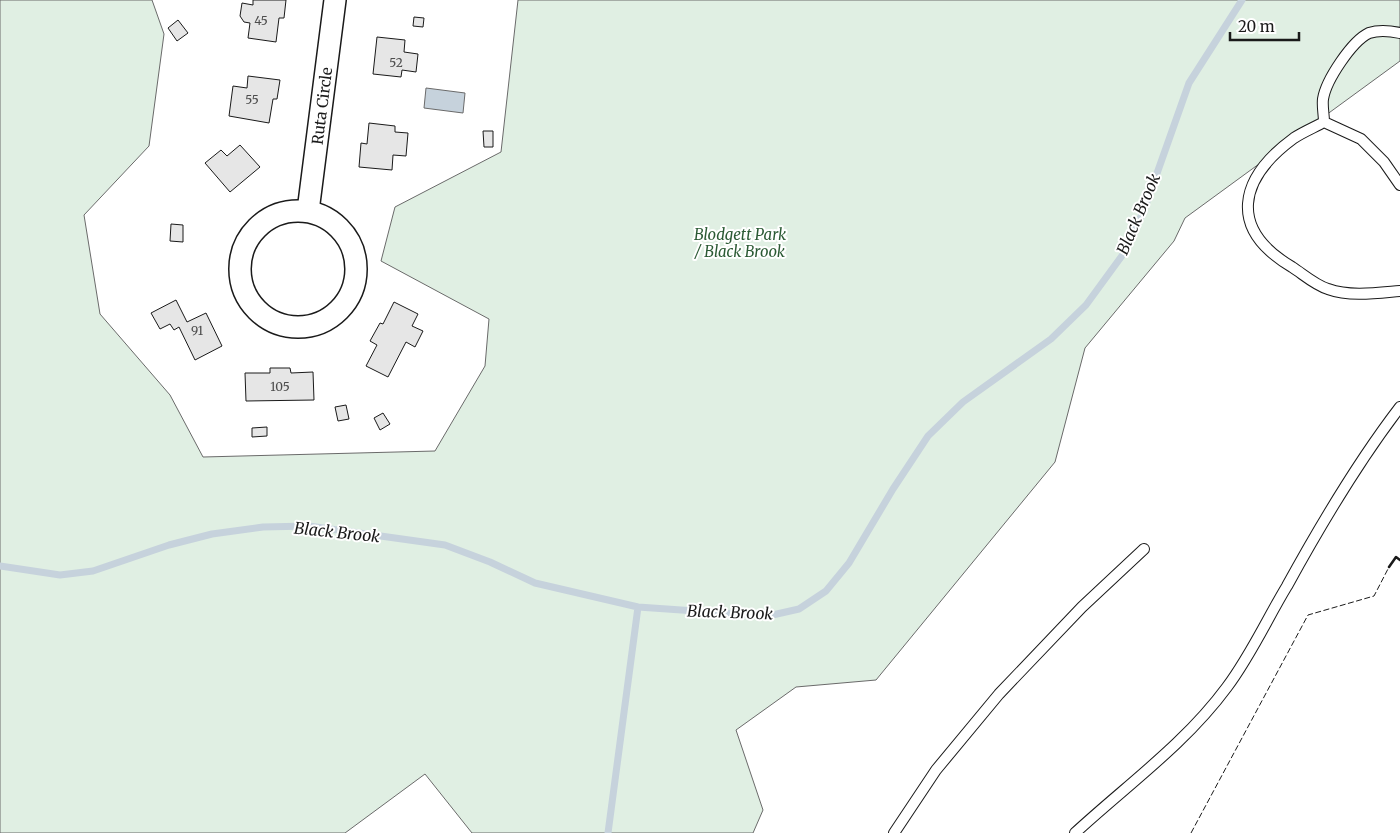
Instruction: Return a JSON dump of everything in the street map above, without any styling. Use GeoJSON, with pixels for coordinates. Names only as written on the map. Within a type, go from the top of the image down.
{"type":"FeatureCollection","features":[{"type":"Feature","properties":{"kind":"street","name":"Ruta Circle"},"geometry":{"type":"LineString","coordinates":[[308,211],[334,0]]}},
{"type":"Feature","properties":{"kind":"street"},"geometry":{"type":"LineString","coordinates":[[308,211],[330,220],[347,236],[356,258],[355,282],[345,304],[327,320],[304,327],[292,327],[268,319],[250,303],[240,280],[239,267],[245,243],[261,223],[283,212],[308,211]]}},
{"type":"Feature","properties":{"kind":"lane"},"geometry":{"type":"LineString","coordinates":[[1324,122],[1323,98],[1335,72],[1352,46],[1370,33],[1392,31],[1400,34]]}},
{"type":"Feature","properties":{"kind":"lane"},"geometry":{"type":"LineString","coordinates":[[1324,122],[1361,139],[1384,162],[1400,185]]}},
{"type":"Feature","properties":{"kind":"lane"},"geometry":{"type":"LineString","coordinates":[[1324,122],[1294,138],[1262,169],[1247,199],[1250,223],[1263,246],[1277,258],[1327,289],[1351,293],[1400,291]]}},
{"type":"Feature","properties":{"kind":"lane"},"geometry":{"type":"LineString","coordinates":[[1075,833],[1171,750],[1204,717],[1254,645],[1348,482],[1400,407]]}},
{"type":"Feature","properties":{"kind":"lane"},"geometry":{"type":"LineString","coordinates":[[894,833],[936,770],[1000,694],[1082,607],[1144,549]]}},
{"type":"Feature","properties":{"kind":"green space","name":"Blodgett Park / Black Brook"},"geometry":{"type":"Polygon","coordinates":[[[0,0],[152,0],[164,34],[149,146],[84,215],[100,314],[170,395],[203,457],[435,451],[485,366],[489,319],[381,261],[395,207],[501,152],[518,0],[1400,0],[1400,61],[1185,218],[1174,241],[1085,348],[1055,462],[876,680],[796,687],[736,730],[763,810],[753,833],[472,833],[425,774],[345,833],[0,833],[0,0]]]}},
{"type":"Feature","properties":{"kind":"shaded area"},"geometry":{"type":"Polygon","coordinates":[[[426,88],[465,93],[463,113],[424,108],[426,88]]]}},
{"type":"Feature","properties":{"kind":"building"},"geometry":{"type":"Polygon","coordinates":[[[253,0],[286,0],[284,18],[279,18],[276,42],[248,38],[250,23],[244,22],[240,16],[242,3],[253,5],[253,0]]]}},
{"type":"Feature","properties":{"kind":"building"},"geometry":{"type":"Polygon","coordinates":[[[414,17],[424,18],[423,27],[413,26],[414,17]]]}},
{"type":"Feature","properties":{"kind":"building"},"geometry":{"type":"Polygon","coordinates":[[[178,20],[188,33],[177,41],[168,28],[178,20]]]}},
{"type":"Feature","properties":{"kind":"building"},"geometry":{"type":"Polygon","coordinates":[[[377,37],[405,40],[404,52],[418,54],[416,72],[402,70],[401,77],[373,74],[377,37]]]}},
{"type":"Feature","properties":{"kind":"building"},"geometry":{"type":"Polygon","coordinates":[[[248,76],[280,80],[277,99],[273,99],[269,123],[229,116],[233,86],[247,88],[248,76]]]}},
{"type":"Feature","properties":{"kind":"building"},"geometry":{"type":"Polygon","coordinates":[[[369,123],[395,126],[395,132],[408,133],[406,156],[393,155],[392,170],[359,167],[361,143],[367,144],[369,123]]]}},
{"type":"Feature","properties":{"kind":"building"},"geometry":{"type":"Polygon","coordinates":[[[483,131],[493,131],[493,147],[484,147],[483,131]]]}},
{"type":"Feature","properties":{"kind":"building"},"geometry":{"type":"Polygon","coordinates":[[[240,145],[260,167],[230,192],[205,163],[221,150],[227,156],[240,145]]]}},
{"type":"Feature","properties":{"kind":"building"},"geometry":{"type":"Polygon","coordinates":[[[171,224],[183,225],[183,242],[170,241],[171,224]]]}},
{"type":"Feature","properties":{"kind":"building"},"geometry":{"type":"Polygon","coordinates":[[[176,300],[187,322],[206,313],[222,346],[195,360],[179,327],[174,330],[170,324],[160,329],[151,313],[176,300]]]}},
{"type":"Feature","properties":{"kind":"building"},"geometry":{"type":"Polygon","coordinates":[[[394,302],[418,314],[412,326],[423,331],[415,347],[406,342],[388,377],[366,366],[377,345],[370,341],[380,323],[383,324],[394,302]]]}},
{"type":"Feature","properties":{"kind":"building"},"geometry":{"type":"Polygon","coordinates":[[[270,368],[290,368],[291,373],[313,372],[314,400],[246,401],[245,373],[270,373],[270,368]]]}},
{"type":"Feature","properties":{"kind":"building"},"geometry":{"type":"Polygon","coordinates":[[[346,405],[349,419],[338,421],[335,407],[346,405]]]}},
{"type":"Feature","properties":{"kind":"building"},"geometry":{"type":"Polygon","coordinates":[[[383,413],[390,424],[380,430],[374,418],[383,413]]]}},
{"type":"Feature","properties":{"kind":"building"},"geometry":{"type":"Polygon","coordinates":[[[267,427],[267,436],[252,437],[252,428],[267,427]]]}},
{"type":"Feature","properties":{"kind":"waterway","name":"Black Brook"},"geometry":{"type":"LineString","coordinates":[[0,566],[60,575],[93,571],[169,545],[212,534],[263,527],[309,526],[445,545],[490,562],[535,583],[638,607],[768,616],[799,609],[826,591],[849,563],[893,489],[928,436],[963,402],[1051,339],[1086,305],[1124,253],[1144,210],[1189,83],[1242,0]]}},
{"type":"Feature","properties":{"kind":"waterway"},"geometry":{"type":"LineString","coordinates":[[608,833],[638,607]]}},
{"type":"Feature","properties":{"kind":"fence"},"geometry":{"type":"LineString","coordinates":[[1191,833],[1308,615],[1374,596],[1389,567]]}},
{"type":"Feature","properties":{"kind":"wall"},"geometry":{"type":"LineString","coordinates":[[1389,567],[1396,557],[1400,560]]}}]}
